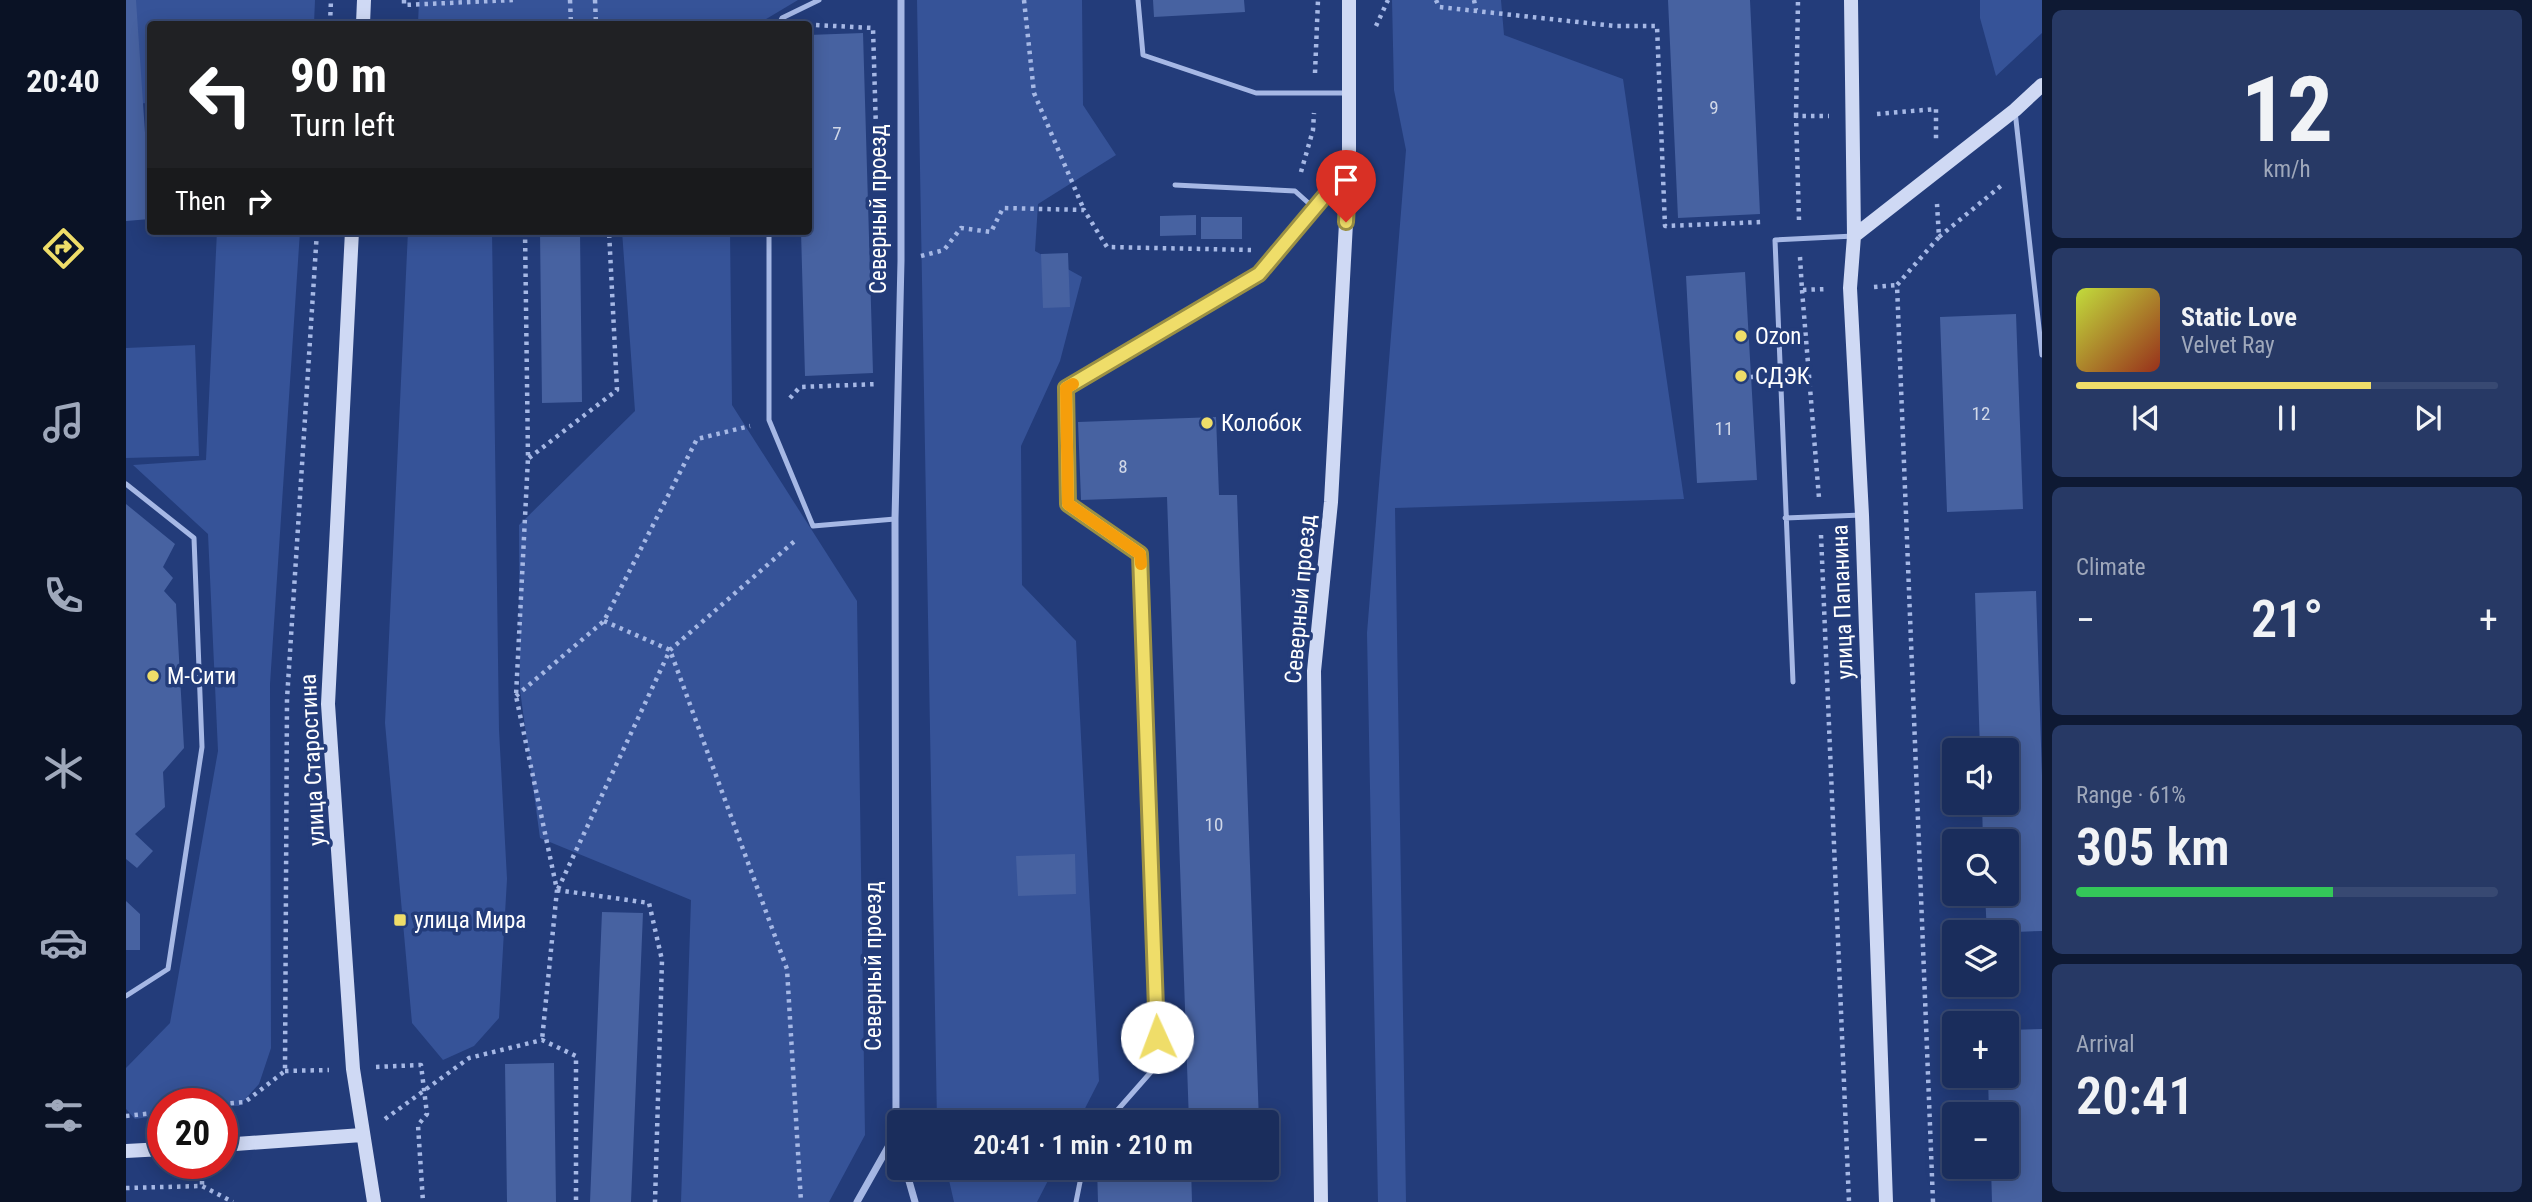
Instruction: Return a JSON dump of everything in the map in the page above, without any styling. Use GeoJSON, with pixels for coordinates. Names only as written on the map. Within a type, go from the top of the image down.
{"type":"FeatureCollection","features":[{"type":"Feature","properties":{"kind":"main road"},"geometry":{"type":"LineString","coordinates":[[363,21],[364,0]]}},
{"type":"Feature","properties":{"kind":"main road","name":"Северный проезд"},"geometry":{"type":"LineString","coordinates":[[1321,1202],[1314,671],[1331,502],[1349,167],[1349,0]]}},
{"type":"Feature","properties":{"kind":"main road","name":"улица Папанина"},"geometry":{"type":"LineString","coordinates":[[1851,0],[1854,236],[1850,288],[1862,514],[1886,1202]]}},
{"type":"Feature","properties":{"kind":"main road"},"geometry":{"type":"LineString","coordinates":[[1854,236],[2015,110],[2042,85]]}},
{"type":"Feature","properties":{"kind":"main road","name":"улица Старостина"},"geometry":{"type":"LineString","coordinates":[[352,235],[328,704],[354,1069],[374,1202]]}},
{"type":"Feature","properties":{"kind":"main road"},"geometry":{"type":"LineString","coordinates":[[238,1143],[362,1135]]}},
{"type":"Feature","properties":{"kind":"main road"},"geometry":{"type":"LineString","coordinates":[[126,1151],[147,1150]]}},
{"type":"Feature","properties":{"kind":"street","name":"Северный проезд"},"geometry":{"type":"LineString","coordinates":[[896,1110],[895,519],[901,261],[901,0]]}},
{"type":"Feature","properties":{"kind":"street","name":"Северный проезд"},"geometry":{"type":"LineString","coordinates":[[857,1202],[887,1149]]}},
{"type":"Feature","properties":{"kind":"street"},"geometry":{"type":"LineString","coordinates":[[909,1180],[915,1202]]}},
{"type":"Feature","properties":{"kind":"lane"},"geometry":{"type":"LineString","coordinates":[[780,21],[819,0]]}},
{"type":"Feature","properties":{"kind":"lane"},"geometry":{"type":"LineString","coordinates":[[1138,0],[1143,55],[1256,93],[1350,93]]}},
{"type":"Feature","properties":{"kind":"lane"},"geometry":{"type":"LineString","coordinates":[[2015,110],[2042,355]]}},
{"type":"Feature","properties":{"kind":"lane"},"geometry":{"type":"LineString","coordinates":[[1118,1110],[1158,1064],[1140,554],[1068,504],[1066,388],[1259,274],[1349,167]]}},
{"type":"Feature","properties":{"kind":"lane"},"geometry":{"type":"LineString","coordinates":[[1174,185],[1295,191],[1314,208]]}},
{"type":"Feature","properties":{"kind":"lane"},"geometry":{"type":"LineString","coordinates":[[769,235],[769,421],[813,526],[895,519]]}},
{"type":"Feature","properties":{"kind":"lane"},"geometry":{"type":"LineString","coordinates":[[1793,682],[1775,240],[1854,236]]}},
{"type":"Feature","properties":{"kind":"lane"},"geometry":{"type":"LineString","coordinates":[[126,484],[194,538],[202,747],[168,969],[126,996]]}},
{"type":"Feature","properties":{"kind":"lane"},"geometry":{"type":"LineString","coordinates":[[1785,518],[1862,514]]}},
{"type":"Feature","properties":{"kind":"lane"},"geometry":{"type":"LineString","coordinates":[[1076,1202],[1080,1180]]}},
{"type":"Feature","properties":{"kind":"path"},"geometry":{"type":"LineString","coordinates":[[330,21],[331,0]]}},
{"type":"Feature","properties":{"kind":"path"},"geometry":{"type":"LineString","coordinates":[[404,0],[404,5],[514,0]]}},
{"type":"Feature","properties":{"kind":"path"},"geometry":{"type":"LineString","coordinates":[[570,0],[571,21]]}},
{"type":"Feature","properties":{"kind":"path"},"geometry":{"type":"LineString","coordinates":[[595,0],[596,21]]}},
{"type":"Feature","properties":{"kind":"path"},"geometry":{"type":"LineString","coordinates":[[1024,0],[1034,93],[1084,210],[1107,247],[1252,250]]}},
{"type":"Feature","properties":{"kind":"path"},"geometry":{"type":"LineString","coordinates":[[1373,32],[1388,0]]}},
{"type":"Feature","properties":{"kind":"path"},"geometry":{"type":"LineString","coordinates":[[1436,0],[1439,7],[1615,26],[1657,26],[1665,226],[1774,222]]}},
{"type":"Feature","properties":{"kind":"path"},"geometry":{"type":"LineString","coordinates":[[1474,0],[1476,10]]}},
{"type":"Feature","properties":{"kind":"path"},"geometry":{"type":"LineString","coordinates":[[1796,116],[1798,0]]}},
{"type":"Feature","properties":{"kind":"path"},"geometry":{"type":"LineString","coordinates":[[812,25],[873,28],[876,136]]}},
{"type":"Feature","properties":{"kind":"path"},"geometry":{"type":"LineString","coordinates":[[1939,237],[2022,169]]}},
{"type":"Feature","properties":{"kind":"path"},"geometry":{"type":"LineString","coordinates":[[930,254],[944,250],[961,228],[991,232],[1003,208],[1084,210]]}},
{"type":"Feature","properties":{"kind":"path"},"geometry":{"type":"LineString","coordinates":[[1786,221],[1799,221]]}},
{"type":"Feature","properties":{"kind":"path"},"geometry":{"type":"LineString","coordinates":[[285,1071],[287,699],[317,235]]}},
{"type":"Feature","properties":{"kind":"path"},"geometry":{"type":"LineString","coordinates":[[525,235],[528,458],[516,695],[558,890],[542,1040]]}},
{"type":"Feature","properties":{"kind":"path"},"geometry":{"type":"LineString","coordinates":[[528,458],[617,390],[609,235]]}},
{"type":"Feature","properties":{"kind":"path"},"geometry":{"type":"LineString","coordinates":[[1898,285],[1933,1202]]}},
{"type":"Feature","properties":{"kind":"path"},"geometry":{"type":"LineString","coordinates":[[1802,290],[1820,517],[1849,1202]]}},
{"type":"Feature","properties":{"kind":"path"},"geometry":{"type":"LineString","coordinates":[[516,695],[604,621],[697,439],[769,421],[800,387],[884,384]]}},
{"type":"Feature","properties":{"kind":"path"},"geometry":{"type":"LineString","coordinates":[[558,890],[670,650],[813,526]]}},
{"type":"Feature","properties":{"kind":"path"},"geometry":{"type":"LineString","coordinates":[[604,621],[670,650],[787,969],[801,1202]]}},
{"type":"Feature","properties":{"kind":"path"},"geometry":{"type":"LineString","coordinates":[[558,890],[649,903],[662,960],[655,1202]]}},
{"type":"Feature","properties":{"kind":"path"},"geometry":{"type":"LineString","coordinates":[[362,1135],[469,1058],[542,1040],[576,1056],[576,1202]]}},
{"type":"Feature","properties":{"kind":"path"},"geometry":{"type":"LineString","coordinates":[[238,1103],[245,1102],[285,1071],[421,1065],[427,1114],[418,1125],[423,1202]]}},
{"type":"Feature","properties":{"kind":"path"},"geometry":{"type":"LineString","coordinates":[[126,1116],[147,1114]]}},
{"type":"Feature","properties":{"kind":"path"},"geometry":{"type":"LineString","coordinates":[[202,1179],[202,1186]]}},
{"type":"Feature","properties":{"kind":"path"},"geometry":{"type":"LineString","coordinates":[[126,1188],[202,1186],[233,1202]]}},
{"type":"Feature","properties":{"kind":"shaded area"},"geometry":{"type":"Polygon","coordinates":[[[126,0],[315,0],[314,21],[147,21],[147,103],[126,104],[126,0]]]}},
{"type":"Feature","properties":{"kind":"shaded area"},"geometry":{"type":"Polygon","coordinates":[[[419,0],[798,0],[763,21],[418,21],[419,0]]]}},
{"type":"Feature","properties":{"kind":"shaded area"},"geometry":{"type":"Polygon","coordinates":[[[917,0],[1082,0],[1083,105],[1116,155],[1038,204],[1035,251],[1082,277],[1060,361],[1021,446],[1022,585],[1076,641],[1099,1081],[1084,1110],[937,1110],[917,0]]]}},
{"type":"Feature","properties":{"kind":"shaded area"},"geometry":{"type":"Polygon","coordinates":[[[1392,0],[1501,0],[1504,35],[1623,79],[1684,499],[1395,508],[1406,1202],[1378,1202],[1367,633],[1406,150],[1394,90],[1392,0]]]}},
{"type":"Feature","properties":{"kind":"shaded area"},"geometry":{"type":"Polygon","coordinates":[[[1980,0],[2042,0],[2042,33],[1996,76],[1980,18],[1980,0]]]}},
{"type":"Feature","properties":{"kind":"shaded area"},"geometry":{"type":"Polygon","coordinates":[[[217,235],[300,235],[270,684],[271,1048],[259,1084],[239,1106],[238,1088],[147,1088],[147,1117],[135,1119],[126,1109],[126,1068],[170,1023],[218,751],[208,534],[133,465],[206,460],[217,235]]]}},
{"type":"Feature","properties":{"kind":"shaded area"},"geometry":{"type":"Polygon","coordinates":[[[408,235],[492,235],[499,730],[507,879],[499,1018],[474,1046],[443,1060],[412,1023],[385,723],[408,235]]]}},
{"type":"Feature","properties":{"kind":"shaded area"},"geometry":{"type":"Polygon","coordinates":[[[622,235],[730,235],[732,405],[857,601],[865,1135],[829,1202],[681,1202],[691,900],[540,838],[520,690],[519,525],[635,411],[622,235]]]}},
{"type":"Feature","properties":{"kind":"shaded area"},"geometry":{"type":"Polygon","coordinates":[[[195,345],[199,456],[126,458],[126,348],[195,345]]]}},
{"type":"Feature","properties":{"kind":"shaded area"},"geometry":{"type":"Polygon","coordinates":[[[949,1180],[1048,1180],[1037,1202],[954,1202],[949,1180]]]}},
{"type":"Feature","properties":{"kind":"building"},"geometry":{"type":"Polygon","coordinates":[[[126,0],[136,0],[147,162],[147,219],[126,221],[126,0]]]}},
{"type":"Feature","properties":{"kind":"building"},"geometry":{"type":"Polygon","coordinates":[[[1153,0],[1244,0],[1245,12],[1154,17],[1153,0]]]}},
{"type":"Feature","properties":{"kind":"building"},"geometry":{"type":"Polygon","coordinates":[[[1668,0],[1750,0],[1760,214],[1678,218],[1668,0]]]}},
{"type":"Feature","properties":{"kind":"building"},"geometry":{"type":"Polygon","coordinates":[[[863,33],[873,373],[805,376],[801,235],[812,235],[812,35],[863,33]]]}},
{"type":"Feature","properties":{"kind":"building"},"geometry":{"type":"Polygon","coordinates":[[[1196,215],[1196,235],[1160,236],[1160,216],[1196,215]]]}},
{"type":"Feature","properties":{"kind":"building"},"geometry":{"type":"Polygon","coordinates":[[[1201,217],[1242,217],[1242,239],[1201,239],[1201,217]]]}},
{"type":"Feature","properties":{"kind":"building"},"geometry":{"type":"Polygon","coordinates":[[[540,235],[580,235],[582,402],[542,403],[540,235]]]}},
{"type":"Feature","properties":{"kind":"building"},"geometry":{"type":"Polygon","coordinates":[[[1068,253],[1070,307],[1043,308],[1041,254],[1068,253]]]}},
{"type":"Feature","properties":{"kind":"building"},"geometry":{"type":"Polygon","coordinates":[[[1745,272],[1757,480],[1697,483],[1686,276],[1745,272]]]}},
{"type":"Feature","properties":{"kind":"building"},"geometry":{"type":"Polygon","coordinates":[[[2016,314],[2023,509],[1947,512],[1940,317],[2016,314]]]}},
{"type":"Feature","properties":{"kind":"building"},"geometry":{"type":"Polygon","coordinates":[[[1216,417],[1219,495],[1237,495],[1259,1110],[1189,1110],[1167,497],[1081,500],[1078,422],[1216,417]]]}},
{"type":"Feature","properties":{"kind":"building","name":"М-Сити"},"geometry":{"type":"Polygon","coordinates":[[[126,504],[175,544],[163,567],[173,578],[164,591],[176,604],[184,748],[163,772],[165,807],[135,834],[153,851],[137,868],[126,859],[126,504]]]}},
{"type":"Feature","properties":{"kind":"building"},"geometry":{"type":"Polygon","coordinates":[[[2036,591],[2042,775],[2042,931],[2019,932],[2019,920],[1986,920],[1986,906],[2019,906],[2019,829],[1983,829],[1982,815],[2019,815],[2019,738],[1980,738],[1975,593],[2036,591]]]}},
{"type":"Feature","properties":{"kind":"building"},"geometry":{"type":"Polygon","coordinates":[[[1075,854],[1076,894],[1018,896],[1016,856],[1075,854]]]}},
{"type":"Feature","properties":{"kind":"building"},"geometry":{"type":"Polygon","coordinates":[[[126,901],[140,914],[140,950],[126,950],[126,901]]]}},
{"type":"Feature","properties":{"kind":"building"},"geometry":{"type":"Polygon","coordinates":[[[602,912],[643,913],[631,1202],[590,1202],[602,912]]]}},
{"type":"Feature","properties":{"kind":"building"},"geometry":{"type":"Polygon","coordinates":[[[2042,1029],[2042,1202],[1992,1202],[1991,1179],[2019,1179],[2019,1102],[1989,1102],[1988,1088],[2019,1088],[2019,1030],[2042,1029]]]}},
{"type":"Feature","properties":{"kind":"building"},"geometry":{"type":"Polygon","coordinates":[[[554,1063],[556,1202],[507,1202],[505,1064],[554,1063]]]}},
{"type":"Feature","properties":{"kind":"building"},"geometry":{"type":"Polygon","coordinates":[[[1097,1180],[1191,1180],[1192,1202],[1098,1202],[1097,1180]]]}},
{"type":"Feature","properties":{"kind":"slow traffic"},"geometry":{"type":"LineString","coordinates":[[1073,384],[1066,388],[1068,504],[1140,554],[1141,564]]}},
{"type":"Feature","properties":{"kind":"place","name":"Ozon"},"geometry":{"type":"Point","coordinates":[1741,336]}},
{"type":"Feature","properties":{"kind":"place","name":"СДЭК"},"geometry":{"type":"Point","coordinates":[1741,376]}},
{"type":"Feature","properties":{"kind":"place","name":"Колобок"},"geometry":{"type":"Point","coordinates":[1207,423]}},
{"type":"Feature","properties":{"kind":"place","name":"М-Сити"},"geometry":{"type":"Point","coordinates":[153,676]}},
{"type":"Feature","properties":{"kind":"place","name":"улица Мира"},"geometry":{"type":"Point","coordinates":[400,920]}},
{"type":"Feature","properties":{"kind":"route"},"geometry":{"type":"LineString","coordinates":[[1157,1037],[1140,554],[1068,504],[1066,388],[1259,274],[1349,167],[1346,222]]}}]}
